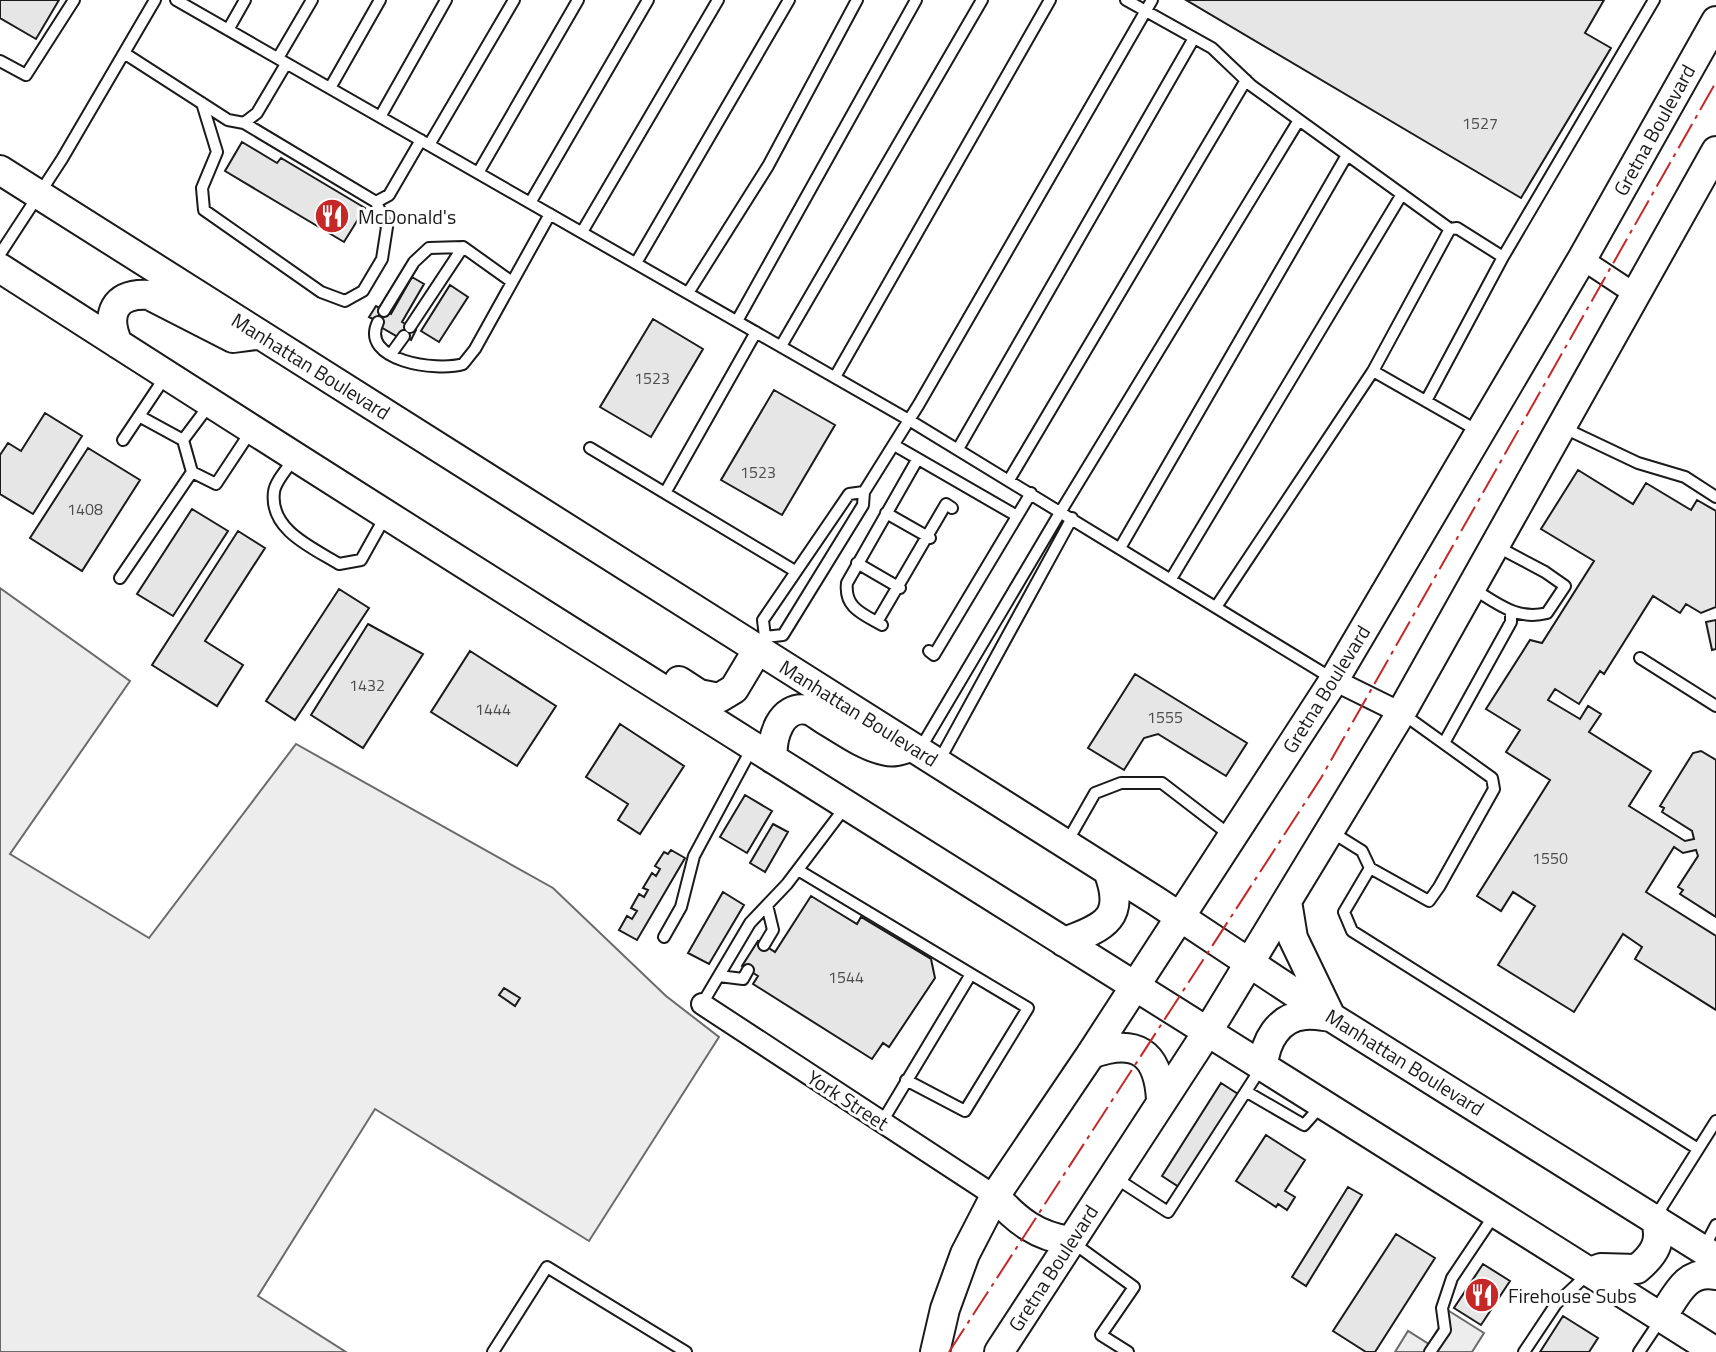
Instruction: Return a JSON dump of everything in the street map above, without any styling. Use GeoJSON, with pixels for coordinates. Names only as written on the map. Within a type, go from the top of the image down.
{"type":"FeatureCollection","features":[{"type":"Feature","properties":{"kind":"street","name":"Gretna Boulevard"},"geometry":{"type":"LineString","coordinates":[[935,1352],[945,1309],[965,1254],[995,1196],[1334,680],[1582,259],[1716,21]]}},
{"type":"Feature","properties":{"kind":"street","name":"Gretna Boulevard"},"geometry":{"type":"LineString","coordinates":[[999,1352],[1208,1031],[1401,713],[1716,151]]}},
{"type":"Feature","properties":{"kind":"street","name":"Manhattan Boulevard"},"geometry":{"type":"LineString","coordinates":[[0,170],[762,643],[923,754],[1181,917],[1331,1017],[1655,1218],[1712,1244]]}},
{"type":"Feature","properties":{"kind":"street"},"geometry":{"type":"LineString","coordinates":[[1582,259],[1635,294]]}},
{"type":"Feature","properties":{"kind":"street"},"geometry":{"type":"LineString","coordinates":[[0,268],[294,458],[1716,1352]]}},
{"type":"Feature","properties":{"kind":"street"},"geometry":{"type":"LineString","coordinates":[[118,344],[111,318],[123,299],[136,295],[149,295],[233,338],[261,334]]}},
{"type":"Feature","properties":{"kind":"street"},"geometry":{"type":"LineString","coordinates":[[580,635],[607,636],[699,694],[719,698],[734,689],[762,643]]}},
{"type":"Feature","properties":{"kind":"street"},"geometry":{"type":"LineString","coordinates":[[1334,680],[1401,713]]}},
{"type":"Feature","properties":{"kind":"street"},"geometry":{"type":"LineString","coordinates":[[763,752],[784,719],[808,710],[859,740],[889,752],[923,754]]}},
{"type":"Feature","properties":{"kind":"street"},"geometry":{"type":"LineString","coordinates":[[1064,942],[1096,931],[1114,908],[1115,889],[1108,871]]}},
{"type":"Feature","properties":{"kind":"street"},"geometry":{"type":"LineString","coordinates":[[1287,901],[1293,938],[1331,1017]]}},
{"type":"Feature","properties":{"kind":"street","name":"York Street"},"geometry":{"type":"LineString","coordinates":[[702,1004],[995,1196]]}},
{"type":"Feature","properties":{"kind":"street"},"geometry":{"type":"LineString","coordinates":[[1263,1066],[1264,1048],[1271,1035],[1284,1024],[1302,1014],[1331,1017]]}},
{"type":"Feature","properties":{"kind":"street"},"geometry":{"type":"LineString","coordinates":[[1091,1054],[1113,1046],[1135,1049],[1160,1076],[1161,1099]]}},
{"type":"Feature","properties":{"kind":"street"},"geometry":{"type":"LineString","coordinates":[[995,1196],[1011,1214],[1047,1237],[1070,1241]]}},
{"type":"Feature","properties":{"kind":"street"},"geometry":{"type":"LineString","coordinates":[[1590,1272],[1601,1268],[1637,1269],[1649,1259],[1658,1244],[1659,1231],[1655,1218]]}},
{"type":"Feature","properties":{"kind":"street"},"geometry":{"type":"LineString","coordinates":[[1662,1317],[1680,1289],[1693,1277],[1703,1273],[1716,1275]]}},
{"type":"Feature","properties":{"kind":"lane"},"geometry":{"type":"LineString","coordinates":[[0,61],[26,75],[74,0]]}},
{"type":"Feature","properties":{"kind":"lane"},"geometry":{"type":"LineString","coordinates":[[0,254],[62,159],[155,0]]}},
{"type":"Feature","properties":{"kind":"lane"},"geometry":{"type":"LineString","coordinates":[[176,0],[909,420],[1334,680]]}},
{"type":"Feature","properties":{"kind":"lane"},"geometry":{"type":"LineString","coordinates":[[228,30],[245,0]]}},
{"type":"Feature","properties":{"kind":"lane"},"geometry":{"type":"LineString","coordinates":[[244,123],[257,113],[312,0]]}},
{"type":"Feature","properties":{"kind":"lane"},"geometry":{"type":"LineString","coordinates":[[330,88],[380,0]]}},
{"type":"Feature","properties":{"kind":"lane"},"geometry":{"type":"LineString","coordinates":[[380,117],[446,0]]}},
{"type":"Feature","properties":{"kind":"lane"},"geometry":{"type":"LineString","coordinates":[[376,202],[389,195],[425,143],[514,0]]}},
{"type":"Feature","properties":{"kind":"lane"},"geometry":{"type":"LineString","coordinates":[[478,173],[578,0]]}},
{"type":"Feature","properties":{"kind":"lane"},"geometry":{"type":"LineString","coordinates":[[530,203],[648,0]]}},
{"type":"Feature","properties":{"kind":"lane"},"geometry":{"type":"LineString","coordinates":[[582,232],[718,0]]}},
{"type":"Feature","properties":{"kind":"lane"},"geometry":{"type":"LineString","coordinates":[[636,263],[789,0]]}},
{"type":"Feature","properties":{"kind":"lane"},"geometry":{"type":"LineString","coordinates":[[688,293],[768,166],[857,0]]}},
{"type":"Feature","properties":{"kind":"lane"},"geometry":{"type":"LineString","coordinates":[[737,321],[916,0]]}},
{"type":"Feature","properties":{"kind":"lane"},"geometry":{"type":"LineString","coordinates":[[781,346],[982,0]]}},
{"type":"Feature","properties":{"kind":"lane"},"geometry":{"type":"LineString","coordinates":[[835,377],[1050,0]]}},
{"type":"Feature","properties":{"kind":"lane"},"geometry":{"type":"LineString","coordinates":[[1126,0],[1212,48],[1246,80],[1450,229],[1457,228],[1503,257]]}},
{"type":"Feature","properties":{"kind":"lane"},"geometry":{"type":"LineString","coordinates":[[864,492],[849,494],[795,571],[763,620],[762,643],[783,635],[863,505],[864,492],[909,420],[1152,0]]}},
{"type":"Feature","properties":{"kind":"lane"},"geometry":{"type":"LineString","coordinates":[[1426,401],[1503,257],[1654,0]]}},
{"type":"Feature","properties":{"kind":"lane"},"geometry":{"type":"LineString","coordinates":[[958,449],[1194,38]]}},
{"type":"Feature","properties":{"kind":"lane"},"geometry":{"type":"LineString","coordinates":[[124,53],[202,103],[228,120],[244,123],[376,202],[387,227],[382,259],[363,291],[345,301],[321,292],[204,210],[202,188],[217,152],[202,103]]}},
{"type":"Feature","properties":{"kind":"lane"},"geometry":{"type":"LineString","coordinates":[[1009,480],[1246,80]]}},
{"type":"Feature","properties":{"kind":"lane"},"geometry":{"type":"LineString","coordinates":[[923,754],[1061,511],[1299,120]]}},
{"type":"Feature","properties":{"kind":"lane"},"geometry":{"type":"LineString","coordinates":[[1120,548],[1347,155]]}},
{"type":"Feature","properties":{"kind":"lane"},"geometry":{"type":"LineString","coordinates":[[1171,579],[1402,194]]}},
{"type":"Feature","properties":{"kind":"lane"},"geometry":{"type":"LineString","coordinates":[[378,322],[373,331],[375,340],[391,354],[409,363],[431,367],[463,364],[475,349],[550,214]]}},
{"type":"Feature","properties":{"kind":"lane"},"geometry":{"type":"LineString","coordinates":[[1216,607],[1373,371],[1450,229]]}},
{"type":"Feature","properties":{"kind":"lane"},"geometry":{"type":"LineString","coordinates":[[384,311],[414,262],[429,248],[463,247],[512,282]]}},
{"type":"Feature","properties":{"kind":"lane"},"geometry":{"type":"LineString","coordinates":[[391,354],[463,247]]}},
{"type":"Feature","properties":{"kind":"lane"},"geometry":{"type":"LineString","coordinates":[[665,493],[756,332]]}},
{"type":"Feature","properties":{"kind":"lane"},"geometry":{"type":"LineString","coordinates":[[1373,371],[1480,432]]}},
{"type":"Feature","properties":{"kind":"lane"},"geometry":{"type":"LineString","coordinates":[[123,440],[166,376]]}},
{"type":"Feature","properties":{"kind":"lane"},"geometry":{"type":"LineString","coordinates":[[183,440],[210,404]]}},
{"type":"Feature","properties":{"kind":"lane"},"geometry":{"type":"LineString","coordinates":[[139,416],[183,440],[192,472],[216,484],[252,431]]}},
{"type":"Feature","properties":{"kind":"lane"},"geometry":{"type":"LineString","coordinates":[[1561,426],[1638,463],[1685,477],[1716,497]]}},
{"type":"Feature","properties":{"kind":"lane"},"geometry":{"type":"LineString","coordinates":[[894,445],[1017,516]]}},
{"type":"Feature","properties":{"kind":"lane"},"geometry":{"type":"LineString","coordinates":[[590,448],[795,571]]}},
{"type":"Feature","properties":{"kind":"lane"},"geometry":{"type":"LineString","coordinates":[[294,458],[274,491],[276,509],[289,533],[339,564],[361,560],[386,516]]}},
{"type":"Feature","properties":{"kind":"lane"},"geometry":{"type":"LineString","coordinates":[[917,460],[847,583],[849,604],[880,623],[949,506]]}},
{"type":"Feature","properties":{"kind":"lane"},"geometry":{"type":"LineString","coordinates":[[120,578],[192,472]]}},
{"type":"Feature","properties":{"kind":"lane"},"geometry":{"type":"LineString","coordinates":[[929,651],[934,655],[1000,536],[1031,493]]}},
{"type":"Feature","properties":{"kind":"lane"},"geometry":{"type":"LineString","coordinates":[[886,513],[930,538]]}},
{"type":"Feature","properties":{"kind":"lane"},"geometry":{"type":"LineString","coordinates":[[923,754],[1072,518]]}},
{"type":"Feature","properties":{"kind":"lane"},"geometry":{"type":"LineString","coordinates":[[1471,587],[1511,611],[1530,617],[1547,613],[1565,586],[1495,545]]}},
{"type":"Feature","properties":{"kind":"lane"},"geometry":{"type":"LineString","coordinates":[[857,563],[900,588]]}},
{"type":"Feature","properties":{"kind":"lane"},"geometry":{"type":"LineString","coordinates":[[1444,743],[1511,622],[1511,611]]}},
{"type":"Feature","properties":{"kind":"lane"},"geometry":{"type":"LineString","coordinates":[[1640,658],[1716,706]]}},
{"type":"Feature","properties":{"kind":"lane"},"geometry":{"type":"LineString","coordinates":[[1330,831],[1362,851],[1370,868],[1429,901],[1439,887],[1494,789],[1492,778],[1401,713]]}},
{"type":"Feature","properties":{"kind":"lane"},"geometry":{"type":"LineString","coordinates":[[664,937],[681,907],[694,856],[763,752]]}},
{"type":"Feature","properties":{"kind":"lane"},"geometry":{"type":"LineString","coordinates":[[1066,844],[1095,793],[1121,783],[1162,783],[1233,837]]}},
{"type":"Feature","properties":{"kind":"lane"},"geometry":{"type":"LineString","coordinates":[[702,1004],[750,923],[798,870],[847,805]]}},
{"type":"Feature","properties":{"kind":"lane"},"geometry":{"type":"LineString","coordinates":[[1370,868],[1344,912],[1352,931],[1698,1149]]}},
{"type":"Feature","properties":{"kind":"lane"},"geometry":{"type":"LineString","coordinates":[[798,870],[1028,1008],[965,1111],[906,1080]]}},
{"type":"Feature","properties":{"kind":"lane"},"geometry":{"type":"LineString","coordinates":[[764,945],[773,930],[767,905]]}},
{"type":"Feature","properties":{"kind":"lane"},"geometry":{"type":"LineString","coordinates":[[719,976],[743,979],[748,970]]}},
{"type":"Feature","properties":{"kind":"lane"},"geometry":{"type":"LineString","coordinates":[[882,1122],[971,974]]}},
{"type":"Feature","properties":{"kind":"lane"},"geometry":{"type":"LineString","coordinates":[[1112,1176],[1168,1212],[1263,1066]]}},
{"type":"Feature","properties":{"kind":"lane"},"geometry":{"type":"LineString","coordinates":[[1247,1092],[1304,1125],[1324,1104]]}},
{"type":"Feature","properties":{"kind":"lane"},"geometry":{"type":"LineString","coordinates":[[1655,1218],[1716,1121]]}},
{"type":"Feature","properties":{"kind":"lane"},"geometry":{"type":"LineString","coordinates":[[1430,1352],[1445,1330],[1442,1308],[1452,1278],[1496,1213]]}},
{"type":"Feature","properties":{"kind":"lane"},"geometry":{"type":"LineString","coordinates":[[1070,1241],[1134,1287],[1101,1335],[1128,1352]]}},
{"type":"Feature","properties":{"kind":"lane"},"geometry":{"type":"LineString","coordinates":[[493,1352],[547,1267],[686,1352]]}},
{"type":"Feature","properties":{"kind":"lane"},"geometry":{"type":"LineString","coordinates":[[1524,1352],[1556,1304],[1590,1272]]}},
{"type":"Feature","properties":{"kind":"lane"},"geometry":{"type":"LineString","coordinates":[[1639,1352],[1662,1317]]}},
{"type":"Feature","properties":{"kind":"shaded area"},"geometry":{"type":"Polygon","coordinates":[[[0,588],[130,681],[10,854],[149,938],[296,744],[553,888],[666,996],[719,1037],[589,1241],[375,1109],[258,1296],[346,1352],[0,1352],[0,588]]]}},
{"type":"Feature","properties":{"kind":"shaded area"},"geometry":{"type":"Polygon","coordinates":[[[1449,1311],[1484,1333],[1472,1352],[1395,1352],[1408,1331],[1429,1344],[1449,1311]]]}},
{"type":"Feature","properties":{"kind":"building"},"geometry":{"type":"Polygon","coordinates":[[[0,0],[59,0],[36,39],[0,18],[0,0]]]}},
{"type":"Feature","properties":{"kind":"building"},"geometry":{"type":"Polygon","coordinates":[[[1186,0],[1604,0],[1585,33],[1611,48],[1521,198],[1186,0]]]}},
{"type":"Feature","properties":{"kind":"building"},"geometry":{"type":"Polygon","coordinates":[[[242,142],[277,163],[281,158],[365,208],[344,242],[225,171],[242,142]]]}},
{"type":"Feature","properties":{"kind":"building"},"geometry":{"type":"Polygon","coordinates":[[[412,277],[424,284],[402,322],[416,330],[411,340],[400,333],[398,337],[369,317],[376,306],[391,314],[412,277]]]}},
{"type":"Feature","properties":{"kind":"building"},"geometry":{"type":"Polygon","coordinates":[[[450,285],[468,297],[439,342],[421,331],[450,285]]]}},
{"type":"Feature","properties":{"kind":"building"},"geometry":{"type":"Polygon","coordinates":[[[653,319],[703,349],[651,437],[600,407],[653,319]]]}},
{"type":"Feature","properties":{"kind":"building"},"geometry":{"type":"Polygon","coordinates":[[[774,390],[835,425],[782,515],[721,480],[774,390]]]}},
{"type":"Feature","properties":{"kind":"building"},"geometry":{"type":"Polygon","coordinates":[[[45,413],[82,436],[33,514],[0,494],[0,455],[8,443],[21,451],[45,413]]]}},
{"type":"Feature","properties":{"kind":"building"},"geometry":{"type":"Polygon","coordinates":[[[88,448],[140,480],[82,571],[30,538],[88,448]]]}},
{"type":"Feature","properties":{"kind":"building"},"geometry":{"type":"Polygon","coordinates":[[[1578,470],[1633,504],[1646,483],[1691,510],[1697,500],[1716,511],[1716,607],[1701,613],[1686,604],[1680,613],[1653,596],[1604,674],[1600,671],[1579,704],[1555,689],[1548,700],[1580,719],[1588,706],[1601,714],[1589,732],[1651,771],[1629,806],[1685,841],[1694,839],[1692,831],[1662,812],[1664,808],[1660,806],[1693,753],[1701,751],[1716,760],[1716,917],[1680,894],[1683,890],[1678,887],[1698,856],[1696,850],[1683,853],[1674,847],[1646,892],[1716,936],[1716,1010],[1635,959],[1642,947],[1623,934],[1574,1012],[1498,965],[1535,906],[1513,892],[1501,911],[1477,896],[1550,780],[1506,752],[1520,730],[1486,709],[1530,640],[1542,643],[1594,561],[1541,529],[1578,470]]]}},
{"type":"Feature","properties":{"kind":"building"},"geometry":{"type":"Polygon","coordinates":[[[192,509],[228,531],[173,616],[137,594],[192,509]]]}},
{"type":"Feature","properties":{"kind":"building"},"geometry":{"type":"Polygon","coordinates":[[[238,531],[265,548],[205,641],[243,665],[217,706],[152,665],[238,531]]]}},
{"type":"Feature","properties":{"kind":"building"},"geometry":{"type":"Polygon","coordinates":[[[339,589],[369,608],[295,720],[266,701],[339,589]]]}},
{"type":"Feature","properties":{"kind":"building"},"geometry":{"type":"Polygon","coordinates":[[[1716,620],[1716,649],[1712,650],[1706,622],[1716,620]]]}},
{"type":"Feature","properties":{"kind":"building"},"geometry":{"type":"Polygon","coordinates":[[[368,624],[423,654],[363,748],[311,715],[368,624]]]}},
{"type":"Feature","properties":{"kind":"building"},"geometry":{"type":"Polygon","coordinates":[[[470,651],[556,706],[517,766],[431,712],[470,651]]]}},
{"type":"Feature","properties":{"kind":"building"},"geometry":{"type":"Polygon","coordinates":[[[1135,674],[1247,743],[1226,776],[1158,734],[1144,738],[1124,770],[1088,748],[1135,674]]]}},
{"type":"Feature","properties":{"kind":"building"},"geometry":{"type":"Polygon","coordinates":[[[620,724],[684,766],[640,834],[618,820],[628,804],[586,777],[620,724]]]}},
{"type":"Feature","properties":{"kind":"building"},"geometry":{"type":"Polygon","coordinates":[[[745,795],[772,811],[747,853],[720,837],[745,795]]]}},
{"type":"Feature","properties":{"kind":"building"},"geometry":{"type":"Polygon","coordinates":[[[773,824],[788,832],[765,872],[750,863],[773,824]]]}},
{"type":"Feature","properties":{"kind":"building"},"geometry":{"type":"Polygon","coordinates":[[[671,850],[685,858],[637,940],[619,930],[627,916],[632,919],[637,911],[631,908],[639,894],[644,897],[648,890],[643,888],[652,873],[656,876],[660,869],[655,866],[664,852],[668,854],[671,850]]]}},
{"type":"Feature","properties":{"kind":"building"},"geometry":{"type":"Polygon","coordinates":[[[723,892],[744,905],[709,964],[688,953],[723,892]]]}},
{"type":"Feature","properties":{"kind":"building"},"geometry":{"type":"Polygon","coordinates":[[[811,896],[857,924],[861,917],[931,959],[935,978],[889,1047],[883,1043],[872,1059],[753,984],[758,976],[742,966],[758,941],[775,952],[811,896]]]}},
{"type":"Feature","properties":{"kind":"building"},"geometry":{"type":"Polygon","coordinates":[[[504,988],[520,998],[515,1006],[499,995],[504,988]]]}},
{"type":"Feature","properties":{"kind":"building"},"geometry":{"type":"Polygon","coordinates":[[[1221,1083],[1238,1094],[1179,1187],[1162,1176],[1221,1083]]]}},
{"type":"Feature","properties":{"kind":"building"},"geometry":{"type":"Polygon","coordinates":[[[1266,1135],[1305,1160],[1285,1191],[1295,1197],[1287,1210],[1278,1204],[1276,1207],[1236,1181],[1266,1135]]]}},
{"type":"Feature","properties":{"kind":"building"},"geometry":{"type":"Polygon","coordinates":[[[1348,1187],[1362,1195],[1306,1286],[1292,1277],[1348,1187]]]}},
{"type":"Feature","properties":{"kind":"building"},"geometry":{"type":"Polygon","coordinates":[[[1396,1234],[1435,1258],[1375,1352],[1366,1352],[1333,1331],[1396,1234]]]}},
{"type":"Feature","properties":{"kind":"building","name":"Firehouse Subs"},"geometry":{"type":"Polygon","coordinates":[[[1483,1264],[1510,1281],[1481,1325],[1454,1308],[1483,1264]]]}},
{"type":"Feature","properties":{"kind":"building"},"geometry":{"type":"Polygon","coordinates":[[[1563,1316],[1598,1338],[1589,1352],[1540,1352],[1563,1316]]]}},
{"type":"Feature","properties":{"kind":"power"},"geometry":{"type":"LineString","coordinates":[[949,1352],[1321,778],[1716,82]]}},
{"type":"Feature","properties":{"kind":"place","name":"McDonald's"},"geometry":{"type":"Point","coordinates":[332,216]}},
{"type":"Feature","properties":{"kind":"place","name":"Firehouse Subs"},"geometry":{"type":"Point","coordinates":[1482,1295]}}]}
